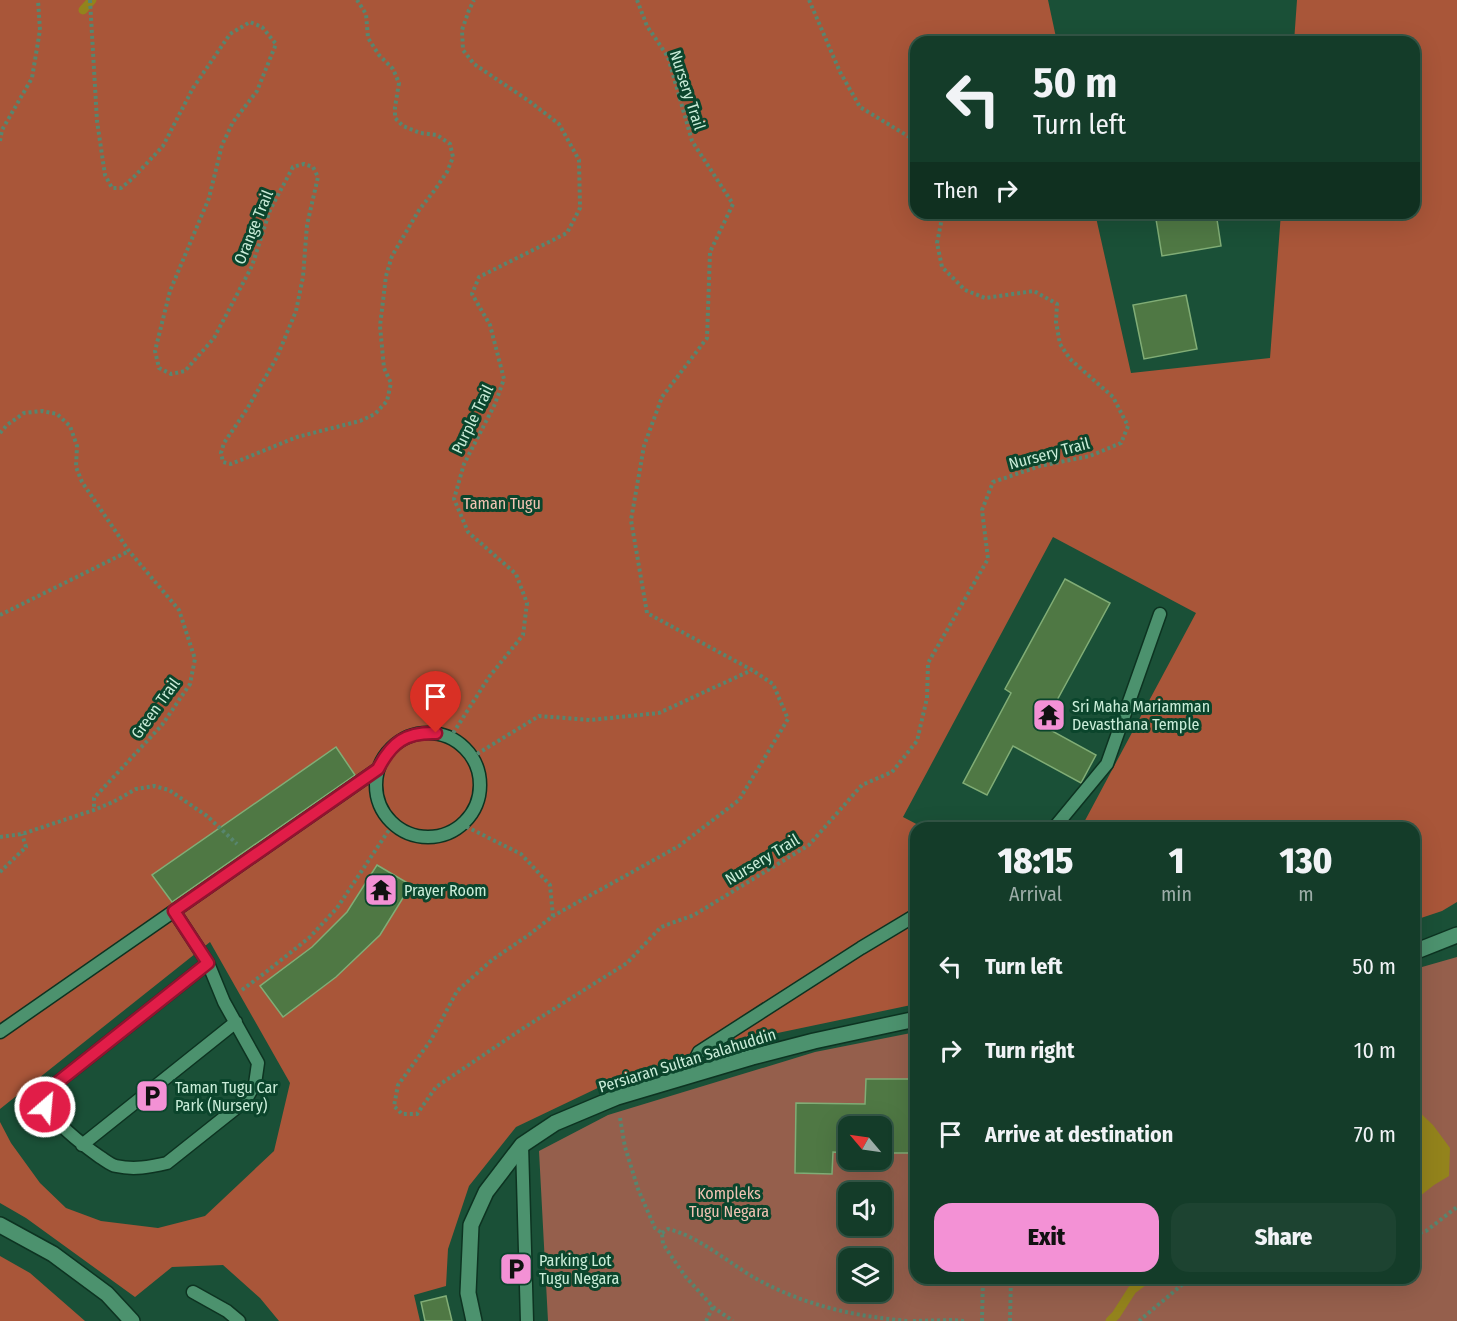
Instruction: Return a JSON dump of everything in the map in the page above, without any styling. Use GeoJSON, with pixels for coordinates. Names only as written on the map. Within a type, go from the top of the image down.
{"type":"FeatureCollection","features":[{"type":"Feature","properties":{"kind":"street"},"geometry":{"type":"LineString","coordinates":[[1420,950],[1457,935]]}},
{"type":"Feature","properties":{"kind":"street","name":"Persiaran Sultan Salahuddin"},"geometry":{"type":"LineString","coordinates":[[474,1321],[468,1293],[471,1225],[486,1192],[522,1145],[555,1123],[617,1097],[752,1057],[910,1020]]}},
{"type":"Feature","properties":{"kind":"street"},"geometry":{"type":"LineString","coordinates":[[0,1225],[53,1254],[107,1294],[132,1321]]}},
{"type":"Feature","properties":{"kind":"lane"},"geometry":{"type":"LineString","coordinates":[[1059,822],[1107,764],[1160,614]]}},
{"type":"Feature","properties":{"kind":"lane"},"geometry":{"type":"LineString","coordinates":[[421,733],[436,733],[450,738],[472,757],[478,770],[477,800],[471,813],[461,825],[434,837],[405,832],[393,824],[384,812],[378,798],[376,784],[378,769],[385,756],[407,737],[421,733]]}},
{"type":"Feature","properties":{"kind":"lane"},"geometry":{"type":"LineString","coordinates":[[0,1032],[378,769]]}},
{"type":"Feature","properties":{"kind":"lane"},"geometry":{"type":"LineString","coordinates":[[174,911],[208,963],[224,1002],[258,1064],[255,1084],[245,1101],[167,1163],[136,1168],[114,1166],[82,1145],[45,1107],[48,1090],[208,963]]}},
{"type":"Feature","properties":{"kind":"lane"},"geometry":{"type":"LineString","coordinates":[[687,1076],[699,1052],[910,919]]}},
{"type":"Feature","properties":{"kind":"lane"},"geometry":{"type":"LineString","coordinates":[[82,1145],[236,1022]]}},
{"type":"Feature","properties":{"kind":"lane"},"geometry":{"type":"LineString","coordinates":[[522,1145],[526,1321]]}},
{"type":"Feature","properties":{"kind":"lane"},"geometry":{"type":"LineString","coordinates":[[192,1292],[227,1311],[239,1321]]}},
{"type":"Feature","properties":{"kind":"path"},"geometry":{"type":"LineString","coordinates":[[0,141],[2,130],[32,78],[40,30],[38,0]]}},
{"type":"Feature","properties":{"kind":"path","name":"Orange Trail"},"geometry":{"type":"LineString","coordinates":[[90,0],[97,121],[105,175],[112,188],[121,188],[132,179],[163,146],[193,88],[230,34],[250,22],[262,27],[276,44],[257,91],[233,122],[222,145],[209,198],[170,291],[155,351],[159,368],[171,374],[185,371],[214,338],[252,266],[270,210],[293,167],[304,164],[313,168],[318,177],[307,225],[303,277],[296,311],[277,357],[224,443],[221,453],[223,462],[231,464],[297,437],[360,421],[375,414],[387,400],[391,383],[384,368],[380,326],[386,276],[392,256],[419,210],[447,172],[453,157],[450,144],[437,135],[420,133],[403,126],[395,118],[399,83],[393,69],[379,55],[368,38],[366,14],[357,0]]}},
{"type":"Feature","properties":{"kind":"path","name":"Purple Trail"},"geometry":{"type":"LineString","coordinates":[[450,738],[489,677],[523,634],[527,603],[516,574],[468,532],[454,499],[464,464],[495,404],[504,379],[490,325],[472,294],[479,277],[567,233],[580,207],[579,160],[559,124],[529,100],[474,64],[463,50],[462,30],[468,10],[474,0]]}},
{"type":"Feature","properties":{"kind":"path","name":"Nursery Trail"},"geometry":{"type":"LineString","coordinates":[[637,0],[647,26],[668,57],[692,141],[733,204],[710,252],[707,338],[662,397],[644,446],[631,520],[647,613],[752,670],[773,684],[788,718],[739,800],[679,846],[553,916],[492,960],[457,991],[431,1040],[398,1085],[394,1106],[402,1114],[417,1114],[436,1087],[522,1029],[627,963],[661,927],[694,915],[809,845],[862,785],[892,772],[917,741],[927,698],[928,663],[988,559],[982,510],[993,482],[1040,466],[1090,456],[1121,443],[1128,426],[1113,397],[1070,359],[1060,344],[1056,322],[1057,304],[1034,291],[985,298],[965,290],[942,267],[937,243],[942,219]]}},
{"type":"Feature","properties":{"kind":"path"},"geometry":{"type":"LineString","coordinates":[[809,0],[840,72],[860,107],[910,137]]}},
{"type":"Feature","properties":{"kind":"path","name":"Green Trail"},"geometry":{"type":"LineString","coordinates":[[0,433],[24,413],[42,411],[57,414],[70,426],[77,446],[76,467],[82,482],[129,551],[179,610],[195,659],[190,684],[162,725],[94,798],[94,810]]}},
{"type":"Feature","properties":{"kind":"path"},"geometry":{"type":"LineString","coordinates":[[0,615],[129,551]]}},
{"type":"Feature","properties":{"kind":"path"},"geometry":{"type":"LineString","coordinates":[[472,757],[539,716],[590,720],[660,713],[752,670]]}},
{"type":"Feature","properties":{"kind":"path"},"geometry":{"type":"LineString","coordinates":[[0,837],[22,834],[94,810],[136,789],[154,786],[169,790],[207,816],[234,841],[248,860]]}},
{"type":"Feature","properties":{"kind":"path"},"geometry":{"type":"LineString","coordinates":[[224,1002],[310,937],[338,908],[393,824]]}},
{"type":"Feature","properties":{"kind":"path"},"geometry":{"type":"LineString","coordinates":[[461,825],[521,854],[550,885],[553,916]]}},
{"type":"Feature","properties":{"kind":"path"},"geometry":{"type":"LineString","coordinates":[[0,872],[26,848],[22,834]]}},
{"type":"Feature","properties":{"kind":"path"},"geometry":{"type":"LineString","coordinates":[[617,1097],[625,1147],[638,1189],[655,1228],[662,1233],[663,1244],[685,1276],[713,1307],[733,1321]]}},
{"type":"Feature","properties":{"kind":"path"},"geometry":{"type":"LineString","coordinates":[[1420,1233],[1426,1231],[1457,1207]]}},
{"type":"Feature","properties":{"kind":"path"},"geometry":{"type":"LineString","coordinates":[[662,1233],[668,1230],[675,1231],[693,1239],[754,1277],[819,1306],[872,1318],[965,1321]]}},
{"type":"Feature","properties":{"kind":"path"},"geometry":{"type":"LineString","coordinates":[[982,1321],[983,1284]]}},
{"type":"Feature","properties":{"kind":"path"},"geometry":{"type":"LineString","coordinates":[[1010,1321],[1011,1284]]}},
{"type":"Feature","properties":{"kind":"path"},"geometry":{"type":"LineString","coordinates":[[1139,1321],[1183,1284]]}},
{"type":"Feature","properties":{"kind":"path"},"geometry":{"type":"LineString","coordinates":[[706,1321],[713,1307]]}},
{"type":"Feature","properties":{"kind":"green space","name":"Taman Tugu"},"geometry":{"type":"Polygon","coordinates":[[[0,0],[1048,0],[1056,36],[910,36],[910,219],[1096,219],[1131,373],[1270,358],[1281,219],[1420,219],[1420,36],[1294,36],[1297,0],[1457,0],[1457,902],[1442,911],[1420,918],[1420,822],[1084,822],[1196,613],[1053,537],[903,817],[913,822],[910,822],[910,1005],[735,1042],[604,1085],[516,1127],[469,1186],[448,1249],[446,1286],[414,1295],[420,1321],[279,1321],[260,1298],[223,1265],[172,1267],[135,1297],[26,1218],[0,1203],[0,1122],[11,1143],[40,1183],[66,1208],[101,1221],[158,1228],[205,1216],[274,1151],[290,1083],[210,942],[0,1109],[0,0]]]}},
{"type":"Feature","properties":{"kind":"green space","name":"Kompleks Tugu Negara"},"geometry":{"type":"Polygon","coordinates":[[[1457,957],[1457,1321],[548,1321],[539,1151],[608,1115],[815,1052],[910,1033],[910,1284],[1420,1284],[1420,968],[1457,957]]]}},
{"type":"Feature","properties":{"kind":"green space"},"geometry":{"type":"Polygon","coordinates":[[[0,1256],[30,1273],[85,1321],[0,1321],[0,1256]]]}},
{"type":"Feature","properties":{"kind":"shaded area"},"geometry":{"type":"Polygon","coordinates":[[[1420,1113],[1433,1125],[1450,1148],[1449,1176],[1420,1196],[1420,1113]]]}},
{"type":"Feature","properties":{"kind":"building"},"geometry":{"type":"Polygon","coordinates":[[[1156,219],[1217,219],[1221,246],[1162,256],[1156,219]]]}},
{"type":"Feature","properties":{"kind":"building"},"geometry":{"type":"Polygon","coordinates":[[[1186,295],[1197,349],[1144,359],[1133,305],[1186,295]]]}},
{"type":"Feature","properties":{"kind":"building"},"geometry":{"type":"Polygon","coordinates":[[[1065,579],[1110,603],[1043,726],[1096,755],[1081,783],[1013,746],[987,795],[963,783],[1011,693],[1005,689],[1065,579]]]}},
{"type":"Feature","properties":{"kind":"building"},"geometry":{"type":"Polygon","coordinates":[[[336,747],[355,775],[172,902],[152,875],[336,747]]]}},
{"type":"Feature","properties":{"kind":"building"},"geometry":{"type":"Polygon","coordinates":[[[377,865],[411,885],[380,935],[336,977],[283,1017],[260,986],[312,947],[347,912],[377,865]]]}},
{"type":"Feature","properties":{"kind":"building"},"geometry":{"type":"Polygon","coordinates":[[[866,1079],[910,1079],[910,1153],[892,1153],[892,1116],[838,1116],[838,1152],[833,1152],[832,1174],[795,1173],[796,1103],[865,1104],[866,1079]]]}},
{"type":"Feature","properties":{"kind":"building"},"geometry":{"type":"Polygon","coordinates":[[[446,1296],[452,1321],[425,1321],[421,1302],[446,1296]]]}},
{"type":"Feature","properties":{"kind":"waterway"},"geometry":{"type":"LineString","coordinates":[[83,10],[92,0]]}},
{"type":"Feature","properties":{"kind":"waterway"},"geometry":{"type":"LineString","coordinates":[[1110,1321],[1132,1290],[1140,1284]]}},
{"type":"Feature","properties":{"kind":"place","name":"Sri Maha Mariamman Devasthana Temple"},"geometry":{"type":"Point","coordinates":[1049,715]}},
{"type":"Feature","properties":{"kind":"place","name":"Prayer Room"},"geometry":{"type":"Point","coordinates":[381,890]}},
{"type":"Feature","properties":{"kind":"place","name":"Taman Tugu Car Park (Nursery)"},"geometry":{"type":"Point","coordinates":[152,1096]}},
{"type":"Feature","properties":{"kind":"place","name":"Parking Lot Tugu Negara"},"geometry":{"type":"Point","coordinates":[516,1269]}},
{"type":"Feature","properties":{"kind":"route"},"geometry":{"type":"LineString","coordinates":[[45,1107],[48,1090],[208,963],[174,911],[378,769],[385,756],[395,745],[407,737],[421,733],[436,733]]}}]}
